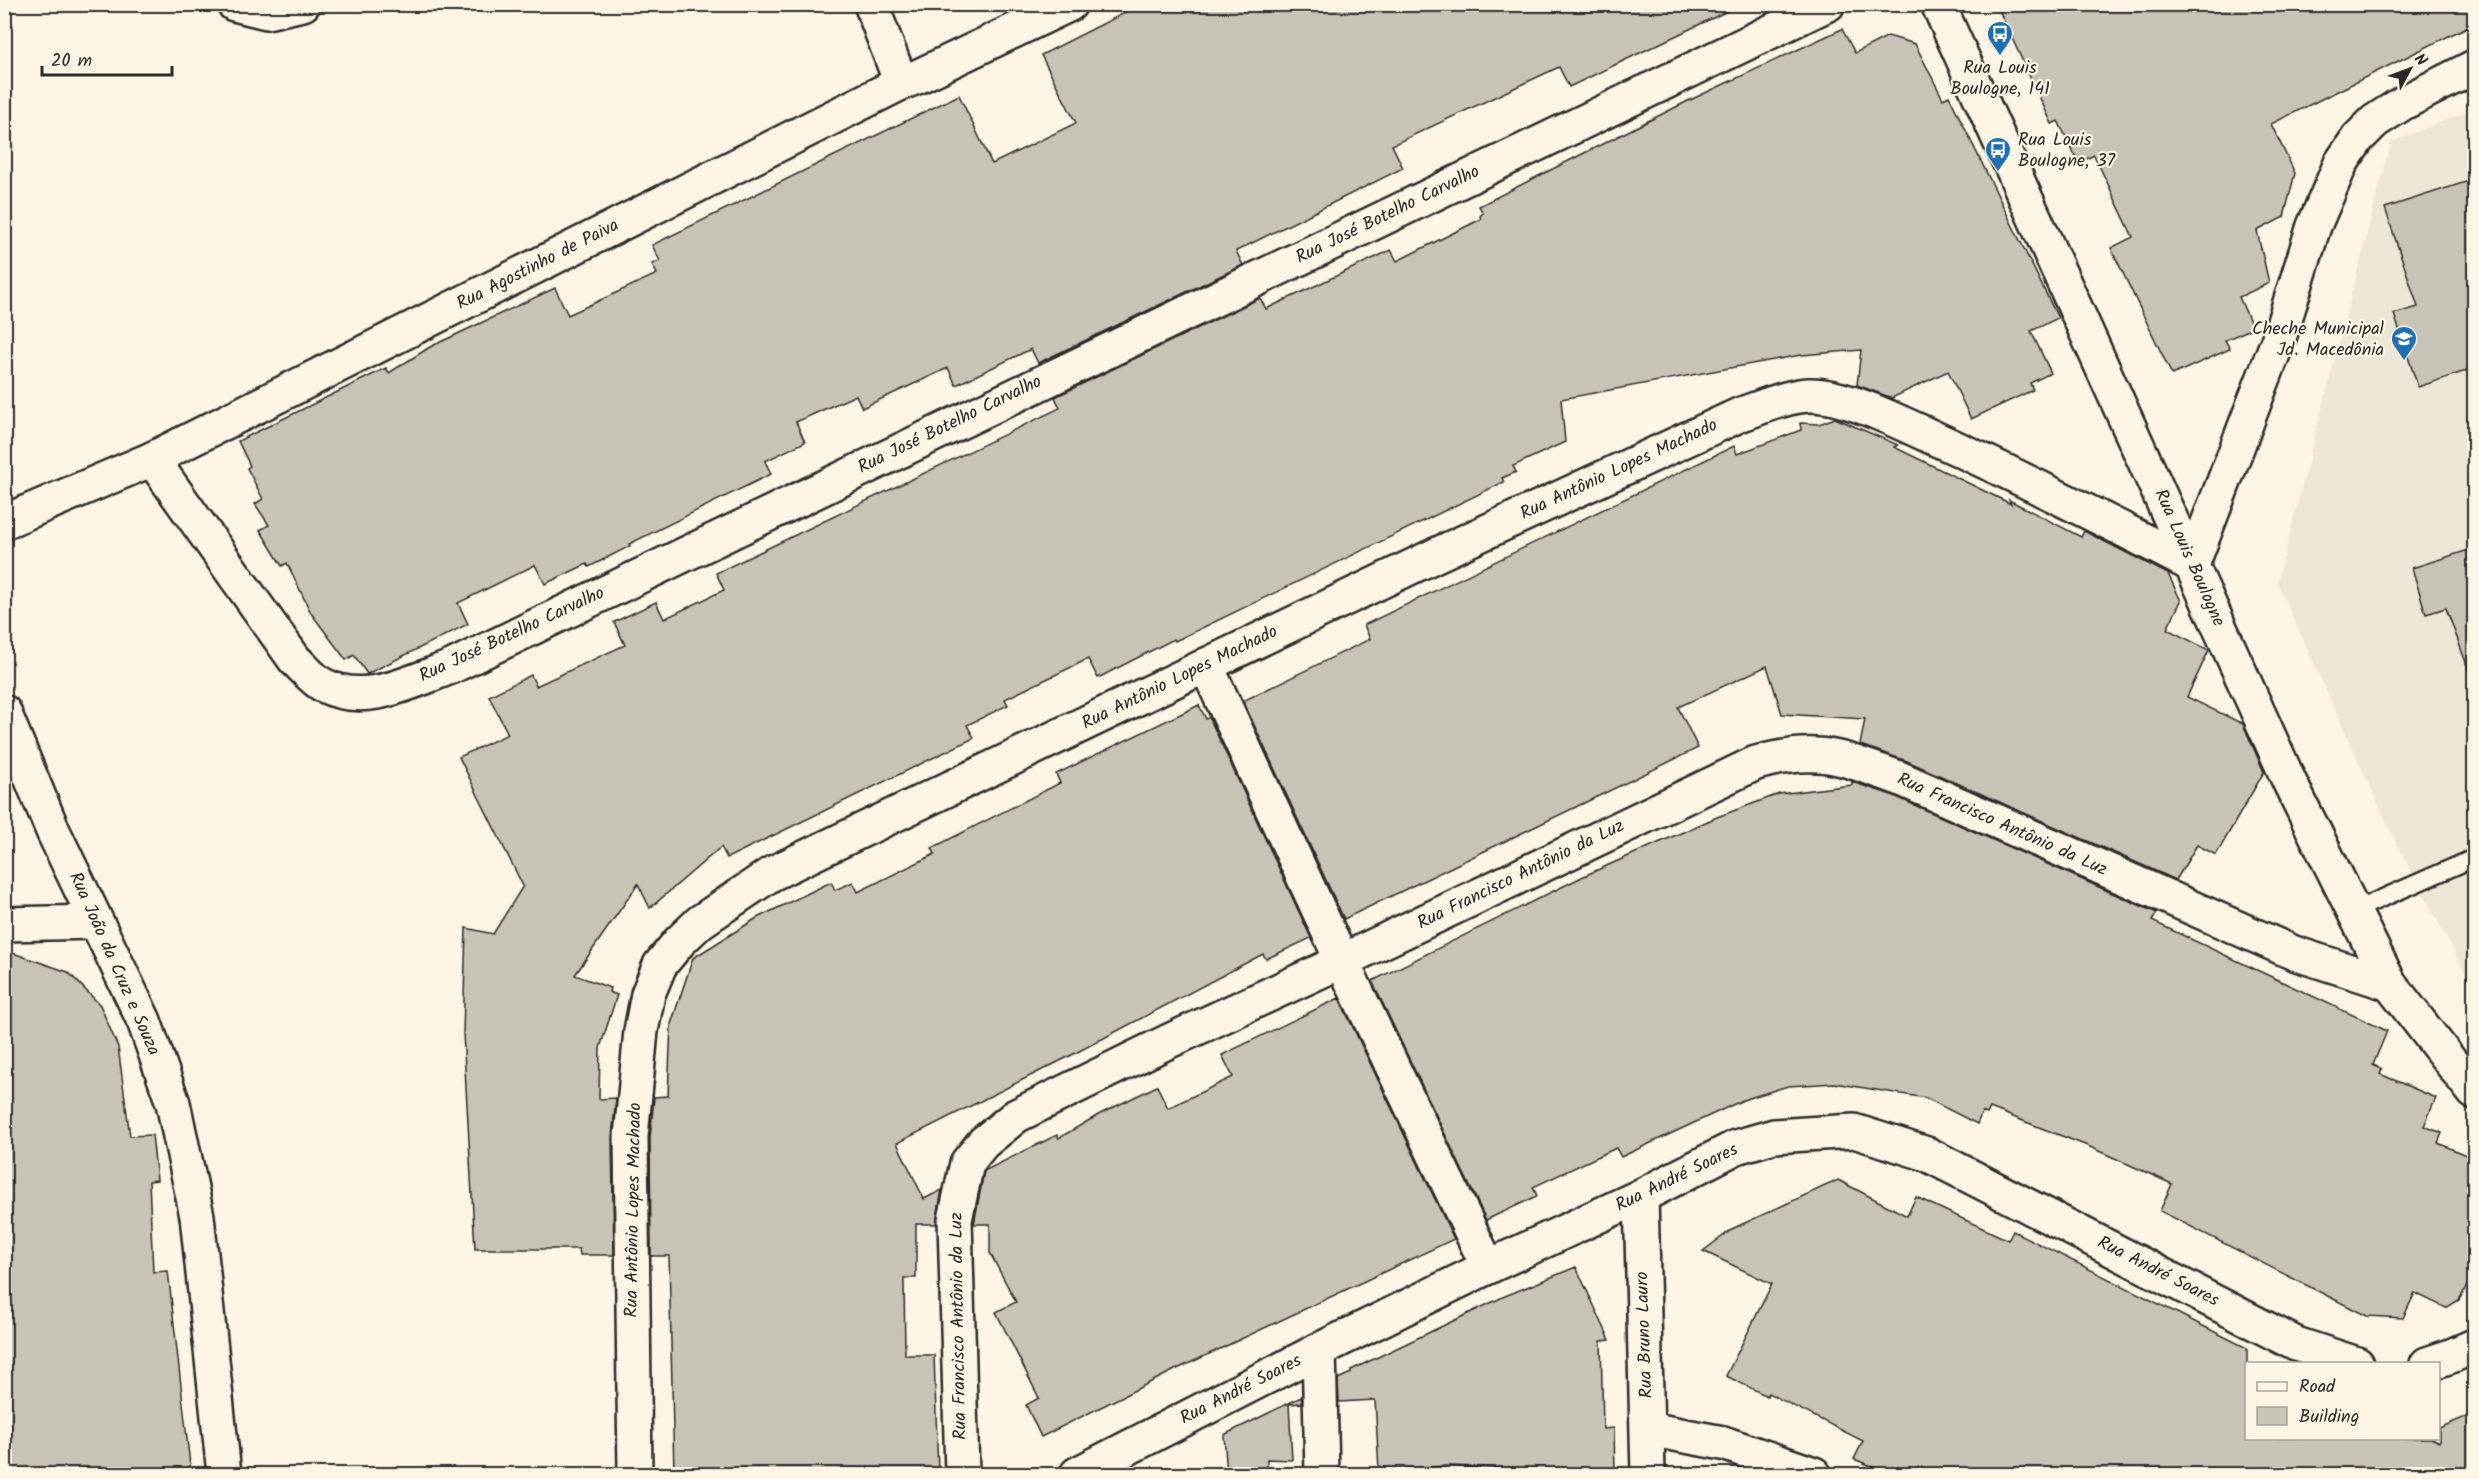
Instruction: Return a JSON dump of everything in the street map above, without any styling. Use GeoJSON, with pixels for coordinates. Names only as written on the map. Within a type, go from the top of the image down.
{"type":"FeatureCollection","features":[{"type":"Feature","properties":{"kind":"street"},"geometry":{"type":"LineString","coordinates":[[234,4],[267,12],[303,4]]}},
{"type":"Feature","properties":{"kind":"street"},"geometry":{"type":"LineString","coordinates":[[871,4],[901,83]]}},
{"type":"Feature","properties":{"kind":"street","name":"Rua Agostinho de Paiva"},"geometry":{"type":"LineString","coordinates":[[4,522],[152,459],[901,83],[1070,4]]}},
{"type":"Feature","properties":{"kind":"street","name":"Rua José Botelho Carvalho"},"geometry":{"type":"LineString","coordinates":[[152,459],[295,660],[321,684],[346,695],[383,692],[451,667],[1828,4]]}},
{"type":"Feature","properties":{"kind":"street","name":"Rua Louis Boulogne"},"geometry":{"type":"LineString","coordinates":[[1938,4],[2290,783],[2353,911],[2390,984],[2475,1092]]}},
{"type":"Feature","properties":{"kind":"street"},"geometry":{"type":"LineString","coordinates":[[2192,565],[2279,338],[2314,226],[2341,162],[2358,138],[2375,121],[2403,103],[2475,67]]}},
{"type":"Feature","properties":{"kind":"street","name":"Rua Antônio Lopes Machado"},"geometry":{"type":"LineString","coordinates":[[635,1474],[631,1137],[641,1031],[648,994],[660,965],[680,941],[700,922],[771,874],[1447,550],[1739,416],[1809,395],[1838,399],[1896,420],[2036,484],[2192,565]]}},
{"type":"Feature","properties":{"kind":"street"},"geometry":{"type":"LineString","coordinates":[[1206,665],[1342,961],[1488,1267]]}},
{"type":"Feature","properties":{"kind":"street","name":"Rua João da Cruz e Souza"},"geometry":{"type":"LineString","coordinates":[[4,712],[52,831],[144,1021],[172,1102],[197,1216],[224,1474]]}},
{"type":"Feature","properties":{"kind":"street","name":"Rua Francisco Antônio da Luz"},"geometry":{"type":"LineString","coordinates":[[962,1474],[955,1220],[967,1163],[983,1143],[1016,1116],[1756,763],[1804,753],[1838,756],[1899,778],[2294,953],[2390,984]]}},
{"type":"Feature","properties":{"kind":"street"},"geometry":{"type":"LineString","coordinates":[[4,924],[96,922]]}},
{"type":"Feature","properties":{"kind":"street","name":"Rua André Soares"},"geometry":{"type":"LineString","coordinates":[[1077,1474],[1319,1350],[1488,1267],[1641,1196],[1736,1147],[1774,1136],[1854,1131],[1927,1154],[2296,1344],[2351,1362]]}},
{"type":"Feature","properties":{"kind":"street","name":"Rua Bruno Lauro"},"geometry":{"type":"LineString","coordinates":[[1641,1196],[1648,1474]]}},
{"type":"Feature","properties":{"kind":"street"},"geometry":{"type":"LineString","coordinates":[[2433,1362],[2475,1346]]}},
{"type":"Feature","properties":{"kind":"street"},"geometry":{"type":"LineString","coordinates":[[1319,1350],[1322,1474]]}},
{"type":"Feature","properties":{"kind":"street"},"geometry":{"type":"LineString","coordinates":[[1648,1429],[1723,1443],[1814,1474]]}},
{"type":"Feature","properties":{"kind":"lane"},"geometry":{"type":"LineString","coordinates":[[2353,911],[2475,858]]}},
{"type":"Feature","properties":{"kind":"shaded area","name":"Cheche Municipal Jd. Macedônia"},"geometry":{"type":"Polygon","coordinates":[[[2474,109],[2474,985],[2469,980],[2397,845],[2277,583],[2391,142],[2474,109]]]}},
{"type":"Feature","properties":{"kind":"building"},"geometry":{"type":"Polygon","coordinates":[[[1142,4],[1742,4],[1569,87],[1559,67],[1392,145],[1403,168],[1236,251],[1243,265],[1038,363],[1031,349],[956,385],[948,368],[862,408],[856,395],[796,422],[805,442],[765,461],[771,474],[629,544],[630,546],[589,567],[587,564],[545,584],[535,565],[458,603],[468,624],[367,674],[354,655],[346,660],[311,613],[287,563],[282,566],[260,530],[269,525],[255,504],[263,499],[247,468],[250,466],[238,441],[386,368],[389,373],[430,347],[555,288],[568,315],[657,274],[652,264],[660,261],[652,245],[959,95],[992,164],[1076,123],[1041,55],[1142,4]]]}},
{"type":"Feature","properties":{"kind":"building"},"geometry":{"type":"Polygon","coordinates":[[[1996,4],[2475,4],[2475,23],[2271,124],[2295,173],[2284,217],[2257,231],[2269,283],[2239,297],[2253,328],[2225,340],[2230,349],[2172,375],[2111,248],[2133,237],[2094,155],[2079,163],[2058,121],[2052,124],[1996,4]]]}},
{"type":"Feature","properties":{"kind":"building"},"geometry":{"type":"Polygon","coordinates":[[[1842,29],[1855,53],[1888,36],[1915,44],[1943,99],[1949,96],[2058,318],[2031,331],[2051,373],[2030,383],[2033,390],[1971,419],[1948,371],[1892,398],[1857,385],[1861,350],[1801,355],[1561,399],[1565,442],[1513,466],[1516,472],[1502,478],[1504,482],[1175,641],[1174,639],[1098,678],[1088,659],[1005,699],[1008,705],[967,725],[974,738],[727,858],[721,847],[650,908],[638,884],[575,975],[610,988],[609,992],[617,995],[600,1048],[599,1099],[616,1098],[612,1137],[614,1255],[580,1255],[579,1249],[475,1249],[463,1033],[466,928],[493,934],[523,886],[459,757],[508,734],[489,696],[531,675],[536,686],[625,645],[614,622],[656,602],[664,619],[724,590],[716,573],[1060,408],[1055,397],[1260,298],[1266,309],[1391,250],[1397,261],[1481,219],[1480,216],[1483,213],[1479,206],[1688,101],[1842,29]]]}},
{"type":"Feature","properties":{"kind":"building"},"geometry":{"type":"Polygon","coordinates":[[[2475,179],[2475,368],[2418,387],[2394,314],[2418,307],[2385,208],[2475,179]]]}},
{"type":"Feature","properties":{"kind":"building"},"geometry":{"type":"Polygon","coordinates":[[[1835,418],[1898,445],[1894,447],[2011,504],[2009,500],[2081,537],[2084,531],[2168,574],[2181,601],[2167,629],[2209,650],[2187,697],[2243,724],[2264,772],[2216,855],[2197,845],[2176,880],[1907,761],[1860,745],[1865,719],[1782,714],[1767,666],[1678,707],[1698,748],[1344,919],[1243,701],[1370,639],[1364,625],[1734,446],[1737,454],[1801,430],[1800,423],[1819,424],[1835,418]]]}},
{"type":"Feature","properties":{"kind":"building"},"geometry":{"type":"Polygon","coordinates":[[[2475,548],[2475,675],[2471,676],[2446,608],[2426,614],[2412,568],[2475,548]]]}},
{"type":"Feature","properties":{"kind":"building"},"geometry":{"type":"Polygon","coordinates":[[[1199,705],[1206,719],[1209,717],[1311,938],[1266,959],[1263,954],[1066,1058],[897,1143],[924,1199],[942,1190],[936,1224],[916,1224],[916,1278],[904,1278],[905,1355],[934,1355],[938,1472],[674,1474],[669,1256],[651,1256],[650,1138],[654,1097],[668,1096],[671,1024],[693,958],[757,918],[831,882],[835,890],[853,882],[858,892],[935,854],[932,848],[1060,783],[1056,774],[1199,705]]]}},
{"type":"Feature","properties":{"kind":"building"},"geometry":{"type":"Polygon","coordinates":[[[1852,782],[1892,795],[2157,913],[2152,921],[2387,1031],[2373,1065],[2382,1069],[2380,1074],[2436,1098],[2424,1126],[2442,1133],[2438,1143],[2475,1159],[2475,1272],[2459,1300],[2446,1308],[2415,1293],[2403,1318],[2367,1316],[2160,1211],[2172,1184],[2090,1147],[1990,1108],[1987,1114],[1982,1112],[1977,1124],[1926,1098],[1834,1083],[1788,1086],[1743,1100],[1621,1157],[1616,1148],[1533,1187],[1537,1196],[1486,1220],[1372,981],[1586,875],[1717,817],[1779,794],[1852,785],[1852,782]]]}},
{"type":"Feature","properties":{"kind":"building"},"geometry":{"type":"Polygon","coordinates":[[[4,950],[68,972],[100,1005],[118,1047],[130,1136],[152,1135],[157,1180],[149,1181],[153,1272],[168,1271],[191,1474],[4,1474],[4,1029],[9,1029],[4,981],[4,950]]]}},
{"type":"Feature","properties":{"kind":"building"},"geometry":{"type":"Polygon","coordinates":[[[1339,998],[1454,1239],[1175,1370],[1041,1437],[1026,1405],[1039,1398],[996,1312],[1016,1302],[990,1253],[990,1224],[974,1224],[984,1171],[1057,1135],[1059,1138],[1100,1114],[1157,1086],[1168,1108],[1233,1077],[1222,1055],[1339,998]]]}},
{"type":"Feature","properties":{"kind":"building"},"geometry":{"type":"Polygon","coordinates":[[[1838,1180],[1907,1216],[1916,1197],[2008,1240],[2013,1231],[2247,1348],[2245,1440],[2435,1440],[2439,1442],[2440,1428],[2475,1413],[2475,1474],[1891,1474],[1854,1459],[1863,1441],[1768,1393],[1767,1396],[1726,1376],[1772,1284],[1703,1251],[1734,1228],[1838,1180]]]}},
{"type":"Feature","properties":{"kind":"building"},"geometry":{"type":"Polygon","coordinates":[[[1576,1267],[1610,1340],[1601,1341],[1603,1429],[1614,1428],[1615,1474],[1508,1474],[1508,1469],[1449,1466],[1379,1470],[1375,1400],[1339,1402],[1338,1379],[1351,1373],[1351,1370],[1505,1296],[1576,1267]]]}},
{"type":"Feature","properties":{"kind":"building"},"geometry":{"type":"Polygon","coordinates":[[[1301,1397],[1302,1403],[1289,1404],[1292,1460],[1267,1459],[1267,1474],[1227,1474],[1224,1435],[1301,1397]]]}},
{"type":"Feature","properties":{"kind":"place","name":"Rua Louis Boulogne, 141"},"geometry":{"type":"Point","coordinates":[2000,57]}},
{"type":"Feature","properties":{"kind":"place","name":"Rua Louis Boulogne, 37"},"geometry":{"type":"Point","coordinates":[1998,173]}},
{"type":"Feature","properties":{"kind":"place","name":"Cheche Municipal Jd. Macedônia"},"geometry":{"type":"Point","coordinates":[2404,362]}}]}
